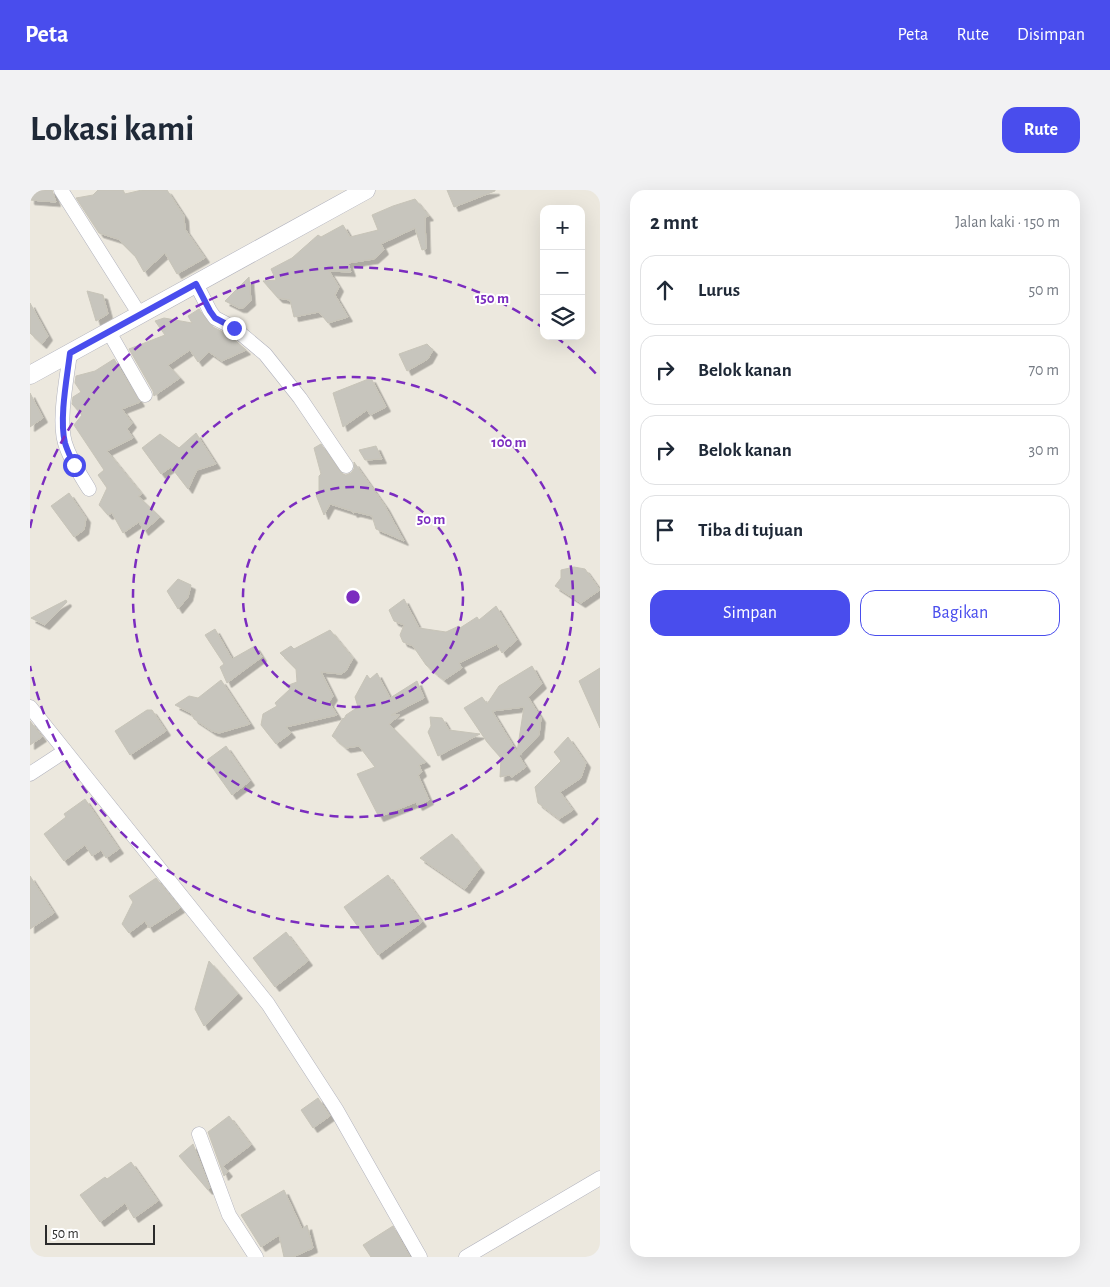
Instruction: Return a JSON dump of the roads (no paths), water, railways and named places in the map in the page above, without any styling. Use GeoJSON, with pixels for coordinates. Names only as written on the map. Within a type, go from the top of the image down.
{"type":"FeatureCollection","features":[{"type":"Feature","properties":{"kind":"street"},"geometry":{"type":"LineString","coordinates":[[61,190],[140,315]]}},
{"type":"Feature","properties":{"kind":"street"},"geometry":{"type":"LineString","coordinates":[[30,375],[366,190]]}},
{"type":"Feature","properties":{"kind":"street"},"geometry":{"type":"LineString","coordinates":[[196,284],[215,318],[234,328],[265,354],[300,398],[346,466]]}},
{"type":"Feature","properties":{"kind":"street"},"geometry":{"type":"LineString","coordinates":[[110,332],[145,395]]}},
{"type":"Feature","properties":{"kind":"street"},"geometry":{"type":"LineString","coordinates":[[70,353],[63,413],[65,443],[74,465],[89,488]]}},
{"type":"Feature","properties":{"kind":"street"},"geometry":{"type":"LineString","coordinates":[[30,707],[268,1004],[336,1109],[420,1257]]}},
{"type":"Feature","properties":{"kind":"street"},"geometry":{"type":"LineString","coordinates":[[30,774],[65,751]]}},
{"type":"Feature","properties":{"kind":"street"},"geometry":{"type":"LineString","coordinates":[[199,1134],[229,1215],[256,1257]]}},
{"type":"Feature","properties":{"kind":"street"},"geometry":{"type":"LineString","coordinates":[[466,1257],[600,1178]]}}]}
